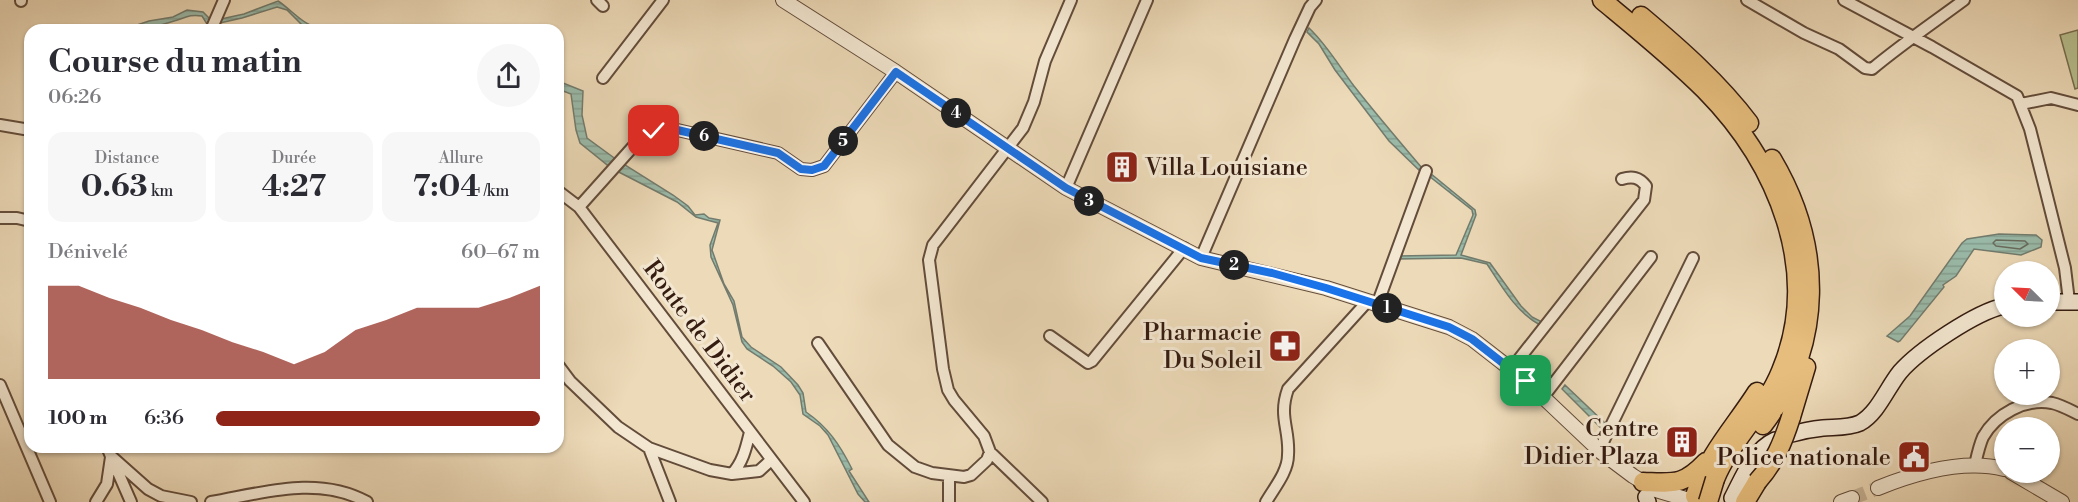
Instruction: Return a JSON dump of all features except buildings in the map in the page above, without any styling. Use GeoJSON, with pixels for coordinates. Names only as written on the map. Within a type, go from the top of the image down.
{"type":"FeatureCollection","features":[{"type":"Feature","properties":{"kind":"highway"},"geometry":{"type":"LineString","coordinates":[[1602,0],[1705,90],[1741,132],[1772,183],[1784,212],[1793,244],[1797,276],[1797,307],[1788,352],[1765,402],[1721,465],[1729,494]]}},
{"type":"Feature","properties":{"kind":"highway"},"geometry":{"type":"LineString","coordinates":[[1621,0],[1671,42],[1731,101],[1759,138],[1784,179],[1801,224],[1817,279],[1818,307],[1803,381],[1792,425],[1782,447],[1747,496],[1729,494],[1697,499],[1700,481],[1711,457]]}},
{"type":"Feature","properties":{"kind":"highway"},"geometry":{"type":"LineString","coordinates":[[1729,494],[1735,464],[1776,409],[1785,393],[1802,349],[1810,310],[1809,268],[1801,224]]}},
{"type":"Feature","properties":{"kind":"highway"},"geometry":{"type":"LineString","coordinates":[[1645,492],[1693,475],[1711,457],[1762,384],[1780,338],[1788,299],[1793,244]]}},
{"type":"Feature","properties":{"kind":"main road"},"geometry":{"type":"LineString","coordinates":[[1792,425],[1821,428],[1854,425],[1862,422],[1876,407],[1900,372],[1921,353],[1988,310],[1994,308]]}},
{"type":"Feature","properties":{"kind":"main road"},"geometry":{"type":"LineString","coordinates":[[1729,494],[1758,454],[1775,440]]}},
{"type":"Feature","properties":{"kind":"street"},"geometry":{"type":"LineString","coordinates":[[214,24],[224,0]]}},
{"type":"Feature","properties":{"kind":"street"},"geometry":{"type":"LineString","coordinates":[[603,78],[663,0]]}},
{"type":"Feature","properties":{"kind":"street"},"geometry":{"type":"LineString","coordinates":[[783,0],[798,4],[1066,188],[1201,258],[1272,273],[1449,327],[1472,339],[1512,368],[1551,388],[1601,452],[1645,492],[1656,490],[1697,499]]}},
{"type":"Feature","properties":{"kind":"street"},"geometry":{"type":"LineString","coordinates":[[818,343],[888,445],[915,467],[932,473],[964,477],[971,475],[987,460],[990,452],[984,436],[948,390],[943,369],[929,260],[933,245],[1023,128],[1034,102],[1045,61],[1071,0]]}},
{"type":"Feature","properties":{"kind":"street"},"geometry":{"type":"LineString","coordinates":[[1066,188],[1147,0]]}},
{"type":"Feature","properties":{"kind":"street"},"geometry":{"type":"LineString","coordinates":[[1201,258],[1294,39],[1316,0]]}},
{"type":"Feature","properties":{"kind":"street"},"geometry":{"type":"LineString","coordinates":[[1747,0],[1804,33],[1839,49],[1865,68],[1872,69],[1911,37],[1964,0]]}},
{"type":"Feature","properties":{"kind":"street"},"geometry":{"type":"LineString","coordinates":[[1844,0],[2014,94],[2021,104],[2030,129],[2074,302]]}},
{"type":"Feature","properties":{"kind":"street"},"geometry":{"type":"LineString","coordinates":[[579,207],[639,140],[654,131],[673,129],[778,153],[801,169],[812,170],[824,166],[896,72]]}},
{"type":"Feature","properties":{"kind":"street"},"geometry":{"type":"LineString","coordinates":[[2021,104],[2051,98],[2078,105]]}},
{"type":"Feature","properties":{"kind":"street"},"geometry":{"type":"LineString","coordinates":[[0,125],[24,129]]}},
{"type":"Feature","properties":{"kind":"street"},"geometry":{"type":"LineString","coordinates":[[1266,502],[1285,470],[1288,455],[1282,405],[1288,389],[1372,303],[1426,171]]}},
{"type":"Feature","properties":{"kind":"street"},"geometry":{"type":"LineString","coordinates":[[1512,368],[1644,200],[1646,186],[1643,181],[1637,178],[1622,179]]}},
{"type":"Feature","properties":{"kind":"street","name":"Route de Didier"},"geometry":{"type":"LineString","coordinates":[[564,196],[579,207],[804,502]]}},
{"type":"Feature","properties":{"kind":"street"},"geometry":{"type":"LineString","coordinates":[[0,219],[24,220]]}},
{"type":"Feature","properties":{"kind":"street"},"geometry":{"type":"LineString","coordinates":[[1050,336],[1088,363],[1092,361],[1184,248]]}},
{"type":"Feature","properties":{"kind":"street"},"geometry":{"type":"LineString","coordinates":[[1551,388],[1651,256]]}},
{"type":"Feature","properties":{"kind":"street"},"geometry":{"type":"LineString","coordinates":[[1601,452],[1604,440],[1693,258]]}},
{"type":"Feature","properties":{"kind":"street"},"geometry":{"type":"LineString","coordinates":[[564,373],[618,427],[649,448],[710,470],[732,474],[759,471],[771,460]]}},
{"type":"Feature","properties":{"kind":"street"},"geometry":{"type":"LineString","coordinates":[[0,385],[24,441]]}},
{"type":"Feature","properties":{"kind":"street"},"geometry":{"type":"LineString","coordinates":[[1975,465],[1984,436],[2002,415],[2012,409],[2027,404],[2050,403],[2078,414]]}},
{"type":"Feature","properties":{"kind":"street"},"geometry":{"type":"LineString","coordinates":[[732,474],[739,466],[750,432]]}},
{"type":"Feature","properties":{"kind":"street"},"geometry":{"type":"LineString","coordinates":[[649,448],[670,502]]}},
{"type":"Feature","properties":{"kind":"street"},"geometry":{"type":"LineString","coordinates":[[990,452],[1042,502]]}},
{"type":"Feature","properties":{"kind":"street"},"geometry":{"type":"LineString","coordinates":[[29,453],[50,502]]}},
{"type":"Feature","properties":{"kind":"street"},"geometry":{"type":"LineString","coordinates":[[96,502],[107,484],[109,453]]}},
{"type":"Feature","properties":{"kind":"street"},"geometry":{"type":"LineString","coordinates":[[109,453],[131,502]]}},
{"type":"Feature","properties":{"kind":"street"},"geometry":{"type":"LineString","coordinates":[[110,453],[148,489],[161,496],[191,502]]}},
{"type":"Feature","properties":{"kind":"street"},"geometry":{"type":"LineString","coordinates":[[1878,488],[1907,476],[1975,465],[1994,468]]}},
{"type":"Feature","properties":{"kind":"street"},"geometry":{"type":"LineString","coordinates":[[949,476],[949,502]]}},
{"type":"Feature","properties":{"kind":"street"},"geometry":{"type":"LineString","coordinates":[[2030,483],[2062,502]]}},
{"type":"Feature","properties":{"kind":"street"},"geometry":{"type":"LineString","coordinates":[[211,502],[279,490],[312,487],[354,495],[367,502]]}},
{"type":"Feature","properties":{"kind":"green space"},"geometry":{"type":"Polygon","coordinates":[[[2078,30],[2078,88],[2075,89],[2060,35],[2078,30]]]}},
{"type":"Feature","properties":{"kind":"water"},"geometry":{"type":"Polygon","coordinates":[[[278,1],[308,24],[301,24],[287,10],[277,7],[215,24],[207,24],[202,16],[194,16],[164,24],[140,24],[173,17],[187,10],[203,12],[212,21],[244,14],[278,1]]]}},
{"type":"Feature","properties":{"kind":"water"},"geometry":{"type":"Polygon","coordinates":[[[1309,28],[1422,168],[1421,172],[1389,141],[1335,70],[1319,44],[1307,32],[1309,28]]]}},
{"type":"Feature","properties":{"kind":"water"},"geometry":{"type":"Polygon","coordinates":[[[564,83],[583,91],[582,115],[587,138],[673,195],[688,206],[695,215],[704,214],[709,218],[720,220],[712,250],[724,284],[734,301],[742,337],[751,347],[781,367],[798,385],[803,393],[806,412],[827,430],[838,444],[852,469],[849,471],[869,502],[865,502],[858,494],[828,435],[803,414],[800,395],[791,382],[773,366],[747,349],[742,342],[733,305],[711,257],[710,245],[718,223],[696,217],[677,202],[611,168],[580,143],[571,94],[564,91],[564,83]]]}},
{"type":"Feature","properties":{"kind":"water"},"geometry":{"type":"Polygon","coordinates":[[[1430,173],[1475,210],[1476,215],[1461,255],[1490,263],[1521,306],[1532,317],[1542,322],[1540,325],[1531,320],[1517,306],[1487,264],[1461,258],[1398,259],[1398,256],[1456,255],[1473,215],[1472,210],[1429,176],[1430,173]]]}},
{"type":"Feature","properties":{"kind":"water"},"geometry":{"type":"Polygon","coordinates":[[[1999,234],[2036,235],[2042,240],[2041,247],[2021,255],[1974,249],[1956,276],[1943,285],[1944,287],[1900,341],[1887,336],[1910,316],[1962,243],[1967,239],[1999,234]]]}},
{"type":"Feature","properties":{"kind":"water"},"geometry":{"type":"Polygon","coordinates":[[[1565,385],[1608,426],[1605,432],[1562,389],[1565,385]]]}},
{"type":"Feature","properties":{"kind":"tunnel"},"geometry":{"type":"LineString","coordinates":[[1852,498],[1878,488]]}},
{"type":"Feature","properties":{"kind":"place","name":"Villa Louisiane"},"geometry":{"type":"Point","coordinates":[1122,167]}},
{"type":"Feature","properties":{"kind":"place","name":"Pharmacie Du Soleil"},"geometry":{"type":"Point","coordinates":[1285,346]}},
{"type":"Feature","properties":{"kind":"place","name":"Centre Didier Plaza"},"geometry":{"type":"Point","coordinates":[1682,442]}},
{"type":"Feature","properties":{"kind":"place","name":"Police nationale"},"geometry":{"type":"Point","coordinates":[1914,457]}},
{"type":"Feature","properties":{"kind":"route"},"geometry":{"type":"LineString","coordinates":[[654,131],[673,129],[778,153],[801,169],[812,170],[824,166],[896,72],[1066,188],[1201,258],[1272,273],[1326,288],[1449,327],[1472,339],[1526,381]]}}]}
